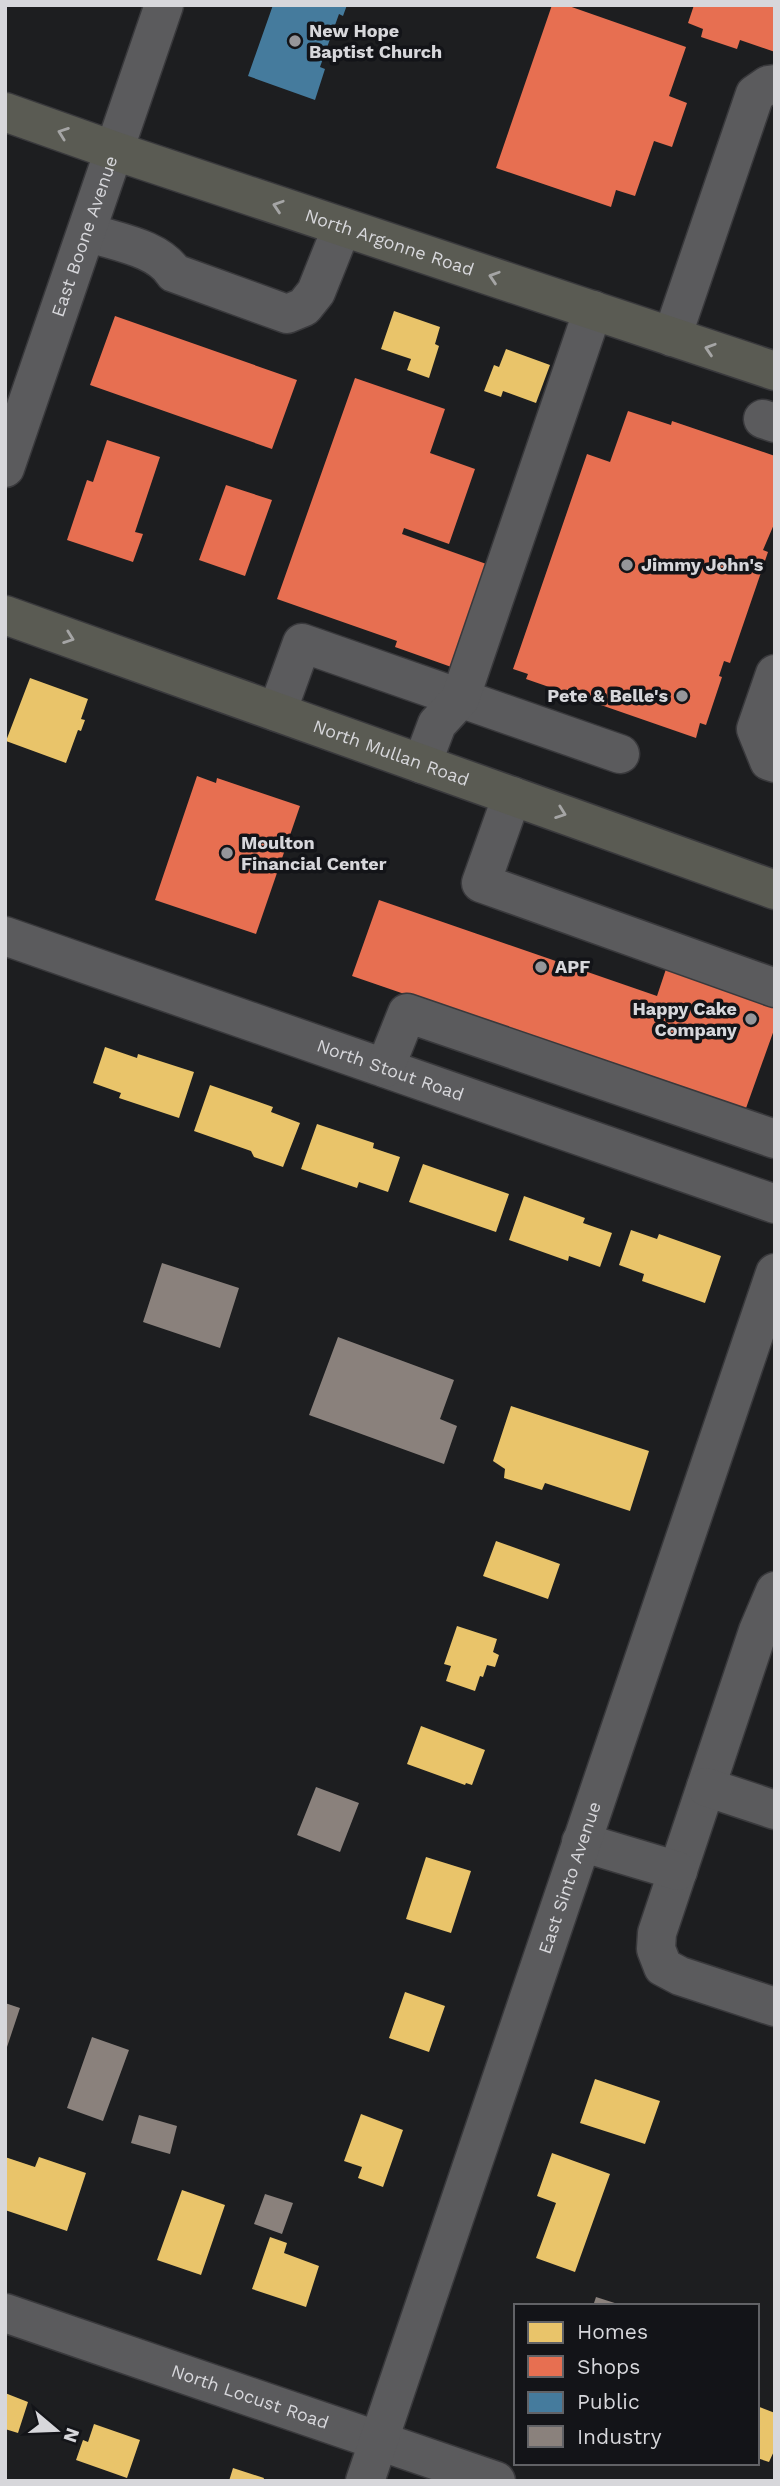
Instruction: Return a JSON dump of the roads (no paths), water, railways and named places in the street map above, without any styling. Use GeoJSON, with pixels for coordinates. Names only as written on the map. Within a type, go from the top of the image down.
{"type":"FeatureCollection","features":[{"type":"Feature","properties":{"kind":"main road","name":"North Argonne Road"},"geometry":{"type":"LineString","coordinates":[[5,112],[775,371]]}},
{"type":"Feature","properties":{"kind":"main road","name":"North Mullan Road"},"geometry":{"type":"LineString","coordinates":[[5,615],[775,890]]}},
{"type":"Feature","properties":{"kind":"street","name":"East Boone Avenue"},"geometry":{"type":"LineString","coordinates":[[5,468],[164,5]]}},
{"type":"Feature","properties":{"kind":"street"},"geometry":{"type":"LineString","coordinates":[[672,337],[755,94],[768,85],[775,84]]}},
{"type":"Feature","properties":{"kind":"street"},"geometry":{"type":"LineString","coordinates":[[87,232],[156,255],[174,273],[286,314],[304,307],[316,292],[342,227]]}},
{"type":"Feature","properties":{"kind":"street"},"geometry":{"type":"LineString","coordinates":[[422,764],[437,724],[460,699],[593,310]]}},
{"type":"Feature","properties":{"kind":"street"},"geometry":{"type":"LineString","coordinates":[[278,712],[302,643],[620,754]]}},
{"type":"Feature","properties":{"kind":"street"},"geometry":{"type":"LineString","coordinates":[[775,674],[756,729],[769,761],[775,763]]}},
{"type":"Feature","properties":{"kind":"street"},"geometry":{"type":"LineString","coordinates":[[512,796],[481,883],[775,988]]}},
{"type":"Feature","properties":{"kind":"street","name":"North Stout Road"},"geometry":{"type":"LineString","coordinates":[[5,936],[775,1204]]}},
{"type":"Feature","properties":{"kind":"street"},"geometry":{"type":"LineString","coordinates":[[385,1068],[407,1013],[775,1139]]}},
{"type":"Feature","properties":{"kind":"street","name":"East Sinto Avenue"},"geometry":{"type":"LineString","coordinates":[[365,2481],[775,1273]]}},
{"type":"Feature","properties":{"kind":"street"},"geometry":{"type":"LineString","coordinates":[[775,1591],[758,1631],[657,1933],[656,1949],[663,1967],[680,1976],[775,2007]]}},
{"type":"Feature","properties":{"kind":"street"},"geometry":{"type":"LineString","coordinates":[[706,1787],[775,1810]]}},
{"type":"Feature","properties":{"kind":"street"},"geometry":{"type":"LineString","coordinates":[[581,1842],[678,1871]]}},
{"type":"Feature","properties":{"kind":"street","name":"North Locust Road"},"geometry":{"type":"LineString","coordinates":[[5,2313],[496,2481]]}},
{"type":"Feature","properties":{"kind":"place","name":"New Hope Baptist Church"},"geometry":{"type":"Point","coordinates":[295,41]}},
{"type":"Feature","properties":{"kind":"place","name":"Jimmy John's"},"geometry":{"type":"Point","coordinates":[627,565]}},
{"type":"Feature","properties":{"kind":"place","name":"Pete & Belle's"},"geometry":{"type":"Point","coordinates":[682,696]}},
{"type":"Feature","properties":{"kind":"place","name":"Moulton Financial Center"},"geometry":{"type":"Point","coordinates":[227,853]}},
{"type":"Feature","properties":{"kind":"place","name":"APF"},"geometry":{"type":"Point","coordinates":[541,967]}},
{"type":"Feature","properties":{"kind":"place","name":"Happy Cake Company"},"geometry":{"type":"Point","coordinates":[751,1019]}}]}
